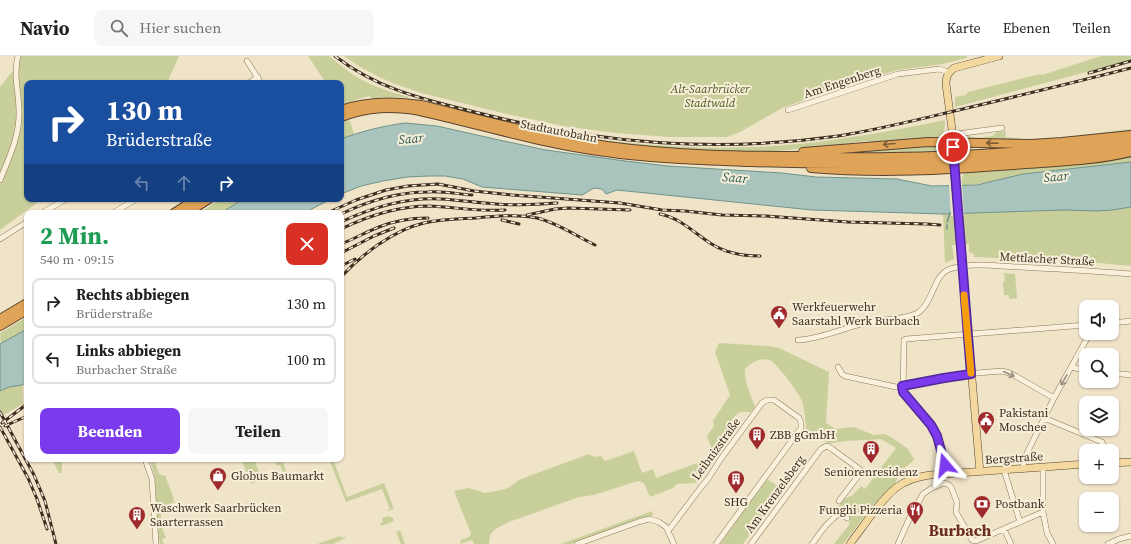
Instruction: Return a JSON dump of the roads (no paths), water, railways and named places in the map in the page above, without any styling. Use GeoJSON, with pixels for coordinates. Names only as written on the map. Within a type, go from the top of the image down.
{"type":"FeatureCollection","features":[{"type":"Feature","properties":{"kind":"highway","name":"Stadtautobahn"},"geometry":{"type":"LineString","coordinates":[[344,109],[375,102],[402,102],[421,105],[537,133],[607,146],[681,153],[777,159]]}},
{"type":"Feature","properties":{"kind":"highway","name":"Stadtautobahn"},"geometry":{"type":"LineString","coordinates":[[344,116],[375,109],[402,108],[445,117],[536,140],[606,152],[681,159],[777,159]]}},
{"type":"Feature","properties":{"kind":"highway"},"geometry":{"type":"LineString","coordinates":[[777,159],[806,152],[865,146],[932,142],[1031,144],[1131,135]]}},
{"type":"Feature","properties":{"kind":"highway"},"geometry":{"type":"LineString","coordinates":[[777,159],[966,155],[1064,148],[1131,141]]}},
{"type":"Feature","properties":{"kind":"highway"},"geometry":{"type":"LineString","coordinates":[[777,159],[890,164],[966,162],[1065,155],[1131,147]]}},
{"type":"Feature","properties":{"kind":"highway"},"geometry":{"type":"LineString","coordinates":[[777,159],[796,167],[834,170],[954,169],[1063,162],[1119,155],[1131,152]]}},
{"type":"Feature","properties":{"kind":"highway"},"geometry":{"type":"LineString","coordinates":[[179,210],[191,202]]}},
{"type":"Feature","properties":{"kind":"highway"},"geometry":{"type":"LineString","coordinates":[[192,210],[204,202]]}},
{"type":"Feature","properties":{"kind":"highway"},"geometry":{"type":"LineString","coordinates":[[0,319],[24,305]]}},
{"type":"Feature","properties":{"kind":"highway"},"geometry":{"type":"LineString","coordinates":[[0,326],[24,312]]}},
{"type":"Feature","properties":{"kind":"main road"},"geometry":{"type":"LineString","coordinates":[[980,472],[960,246],[953,142],[946,77],[954,68],[999,56]]}},
{"type":"Feature","properties":{"kind":"main road"},"geometry":{"type":"LineString","coordinates":[[1119,463],[1131,462]]}},
{"type":"Feature","properties":{"kind":"main road","name":"Bergstraße"},"geometry":{"type":"LineString","coordinates":[[850,544],[885,497],[894,488],[914,478],[922,476],[1079,465]]}},
{"type":"Feature","properties":{"kind":"street"},"geometry":{"type":"LineString","coordinates":[[0,180],[9,160],[18,127],[19,111],[16,77],[18,56]]}},
{"type":"Feature","properties":{"kind":"street"},"geometry":{"type":"LineString","coordinates":[[247,61],[260,80]]}},
{"type":"Feature","properties":{"kind":"street","name":"Am Engenberg"},"geometry":{"type":"LineString","coordinates":[[788,110],[898,74],[939,70],[949,72]]}},
{"type":"Feature","properties":{"kind":"street"},"geometry":{"type":"LineString","coordinates":[[254,80],[258,77]]}},
{"type":"Feature","properties":{"kind":"street"},"geometry":{"type":"LineString","coordinates":[[953,142],[964,133],[1002,128]]}},
{"type":"Feature","properties":{"kind":"street"},"geometry":{"type":"LineString","coordinates":[[47,210],[61,202]]}},
{"type":"Feature","properties":{"kind":"street"},"geometry":{"type":"LineString","coordinates":[[118,210],[131,202]]}},
{"type":"Feature","properties":{"kind":"street"},"geometry":{"type":"LineString","coordinates":[[0,239],[24,224]]}},
{"type":"Feature","properties":{"kind":"street","name":"Mettlacher Straße"},"geometry":{"type":"LineString","coordinates":[[798,340],[810,339],[867,323],[909,316],[917,313],[928,302],[941,274],[949,269],[975,265],[1131,274]]}},
{"type":"Feature","properties":{"kind":"street"},"geometry":{"type":"LineString","coordinates":[[1119,322],[1131,321]]}},
{"type":"Feature","properties":{"kind":"street"},"geometry":{"type":"LineString","coordinates":[[945,465],[934,430],[903,392],[904,340],[1079,326]]}},
{"type":"Feature","properties":{"kind":"street"},"geometry":{"type":"LineString","coordinates":[[1022,469],[1027,453],[1044,418],[1086,340]]}},
{"type":"Feature","properties":{"kind":"street"},"geometry":{"type":"LineString","coordinates":[[838,366],[842,374],[845,376],[892,387],[971,374],[998,371],[1006,372],[1054,398]]}},
{"type":"Feature","properties":{"kind":"street"},"geometry":{"type":"LineString","coordinates":[[1072,367],[1079,369]]}},
{"type":"Feature","properties":{"kind":"street"},"geometry":{"type":"LineString","coordinates":[[1119,374],[1131,375]]}},
{"type":"Feature","properties":{"kind":"street","name":"Leibnizstraße"},"geometry":{"type":"LineString","coordinates":[[668,531],[708,479],[720,460],[764,401],[770,399],[774,400],[799,418],[801,428],[716,544]]}},
{"type":"Feature","properties":{"kind":"street"},"geometry":{"type":"LineString","coordinates":[[1044,418],[1102,442],[1103,444]]}},
{"type":"Feature","properties":{"kind":"street","name":"Am Krenzelsberg"},"geometry":{"type":"LineString","coordinates":[[750,544],[821,449],[827,446],[862,471],[839,502]]}},
{"type":"Feature","properties":{"kind":"street"},"geometry":{"type":"LineString","coordinates":[[146,462],[152,479],[156,544]]}},
{"type":"Feature","properties":{"kind":"street"},"geometry":{"type":"LineString","coordinates":[[1043,468],[1042,512],[1052,544]]}},
{"type":"Feature","properties":{"kind":"street"},"geometry":{"type":"LineString","coordinates":[[1004,470],[1020,522]]}},
{"type":"Feature","properties":{"kind":"street"},"geometry":{"type":"LineString","coordinates":[[898,544],[910,517],[924,494],[938,485],[947,484],[951,487],[956,498],[956,512],[972,540],[976,541],[1004,530],[1042,512]]}},
{"type":"Feature","properties":{"kind":"street"},"geometry":{"type":"LineString","coordinates":[[812,544],[827,523],[840,514],[847,518]]}},
{"type":"Feature","properties":{"kind":"street"},"geometry":{"type":"LineString","coordinates":[[577,544],[649,519],[666,526],[674,544]]}},
{"type":"Feature","properties":{"kind":"street"},"geometry":{"type":"LineString","coordinates":[[1004,530],[1011,544]]}},
{"type":"Feature","properties":{"kind":"street"},"geometry":{"type":"LineString","coordinates":[[1108,544],[1131,536]]}},
{"type":"Feature","properties":{"kind":"water","name":"Saar"},"geometry":{"type":"Polygon","coordinates":[[[405,123],[437,126],[546,150],[668,166],[782,173],[816,177],[897,179],[932,186],[977,185],[1023,174],[1131,162],[1131,207],[1096,211],[1065,210],[943,214],[812,210],[617,190],[606,194],[602,189],[594,188],[582,195],[482,187],[463,179],[445,176],[407,177],[361,186],[344,193],[344,138],[373,129],[405,123]]]}},
{"type":"Feature","properties":{"kind":"water"},"geometry":{"type":"Polygon","coordinates":[[[238,202],[325,202],[310,210],[226,210],[238,202]]]}},
{"type":"Feature","properties":{"kind":"water"},"geometry":{"type":"Polygon","coordinates":[[[24,331],[24,384],[9,387],[0,391],[0,344],[24,331]]]}},
{"type":"Feature","properties":{"kind":"waterway","name":"Burbach"},"geometry":{"type":"LineString","coordinates":[[947,222],[950,213]]}},
{"type":"Feature","properties":{"kind":"railway"},"geometry":{"type":"LineString","coordinates":[[335,56],[352,68],[389,87],[427,100],[487,115],[574,133],[618,139],[661,143],[705,144],[749,144],[838,136],[887,127],[1131,68]]}},
{"type":"Feature","properties":{"kind":"railway"},"geometry":{"type":"LineString","coordinates":[[1089,73],[1131,61]]}},
{"type":"Feature","properties":{"kind":"railway"},"geometry":{"type":"LineString","coordinates":[[334,210],[356,200],[386,190],[408,186],[438,184],[474,191],[620,203],[662,210],[722,215],[766,216],[848,222],[940,225]]}},
{"type":"Feature","properties":{"kind":"railway"},"geometry":{"type":"LineString","coordinates":[[344,213],[372,201],[417,192],[472,195]]}},
{"type":"Feature","properties":{"kind":"railway"},"geometry":{"type":"LineString","coordinates":[[344,221],[365,212],[402,201],[441,199],[511,205],[557,203]]}},
{"type":"Feature","properties":{"kind":"railway"},"geometry":{"type":"LineString","coordinates":[[344,228],[373,216],[417,206],[477,210],[505,210]]}},
{"type":"Feature","properties":{"kind":"railway"},"geometry":{"type":"LineString","coordinates":[[527,215],[555,209],[568,208],[630,210]]}},
{"type":"Feature","properties":{"kind":"railway"},"geometry":{"type":"LineString","coordinates":[[660,214],[680,222],[710,243],[728,252],[740,255],[760,256]]}},
{"type":"Feature","properties":{"kind":"railway"},"geometry":{"type":"LineString","coordinates":[[344,274],[379,244],[401,231],[424,223],[450,219],[499,216],[537,218],[552,223],[595,245]]}},
{"type":"Feature","properties":{"kind":"railway"},"geometry":{"type":"LineString","coordinates":[[344,243],[391,223],[409,219],[428,218]]}},
{"type":"Feature","properties":{"kind":"railway"},"geometry":{"type":"LineString","coordinates":[[502,220],[519,224]]}},
{"type":"Feature","properties":{"kind":"railway"},"geometry":{"type":"LineString","coordinates":[[344,251],[374,236],[394,228]]}},
{"type":"Feature","properties":{"kind":"railway"},"geometry":{"type":"LineString","coordinates":[[344,264],[355,259]]}},
{"type":"Feature","properties":{"kind":"railway"},"geometry":{"type":"LineString","coordinates":[[2,423],[24,406]]}},
{"type":"Feature","properties":{"kind":"railway"},"geometry":{"type":"LineString","coordinates":[[0,412],[24,456]]}},
{"type":"Feature","properties":{"kind":"railway"},"geometry":{"type":"LineString","coordinates":[[5,426],[24,417]]}},
{"type":"Feature","properties":{"kind":"railway"},"geometry":{"type":"LineString","coordinates":[[0,427],[28,478],[47,529]]}},
{"type":"Feature","properties":{"kind":"railway"},"geometry":{"type":"LineString","coordinates":[[27,462],[45,501],[56,544]]}},
{"type":"Feature","properties":{"kind":"place","name":"Werkfeuerwehr Saarstahl Werk Burbach"},"geometry":{"type":"Point","coordinates":[779,329]}},
{"type":"Feature","properties":{"kind":"place","name":"Pakistani Moschee"},"geometry":{"type":"Point","coordinates":[986,435]}},
{"type":"Feature","properties":{"kind":"place","name":"ZBB gGmbH"},"geometry":{"type":"Point","coordinates":[757,450]}},
{"type":"Feature","properties":{"kind":"place","name":"Seniorenresidenz"},"geometry":{"type":"Point","coordinates":[871,464]}},
{"type":"Feature","properties":{"kind":"place","name":"Globus Baumarkt"},"geometry":{"type":"Point","coordinates":[218,491]}},
{"type":"Feature","properties":{"kind":"place","name":"SHG"},"geometry":{"type":"Point","coordinates":[736,494]}},
{"type":"Feature","properties":{"kind":"place","name":"Postbank"},"geometry":{"type":"Point","coordinates":[982,519]}},
{"type":"Feature","properties":{"kind":"place","name":"Funghi Pizzeria"},"geometry":{"type":"Point","coordinates":[915,525]}},
{"type":"Feature","properties":{"kind":"place","name":"Waschwerk Saarbrücken Saarterrassen"},"geometry":{"type":"Point","coordinates":[137,530]}},
{"type":"Feature","properties":{"kind":"district","name":"Burbach"},"geometry":{"type":"Point","coordinates":[960,530]}},
{"type":"Feature","properties":{"kind":"park label","name":"Alt-Saarbrücker Stadtwald"},"geometry":{"type":"Point","coordinates":[710,96]}}]}
